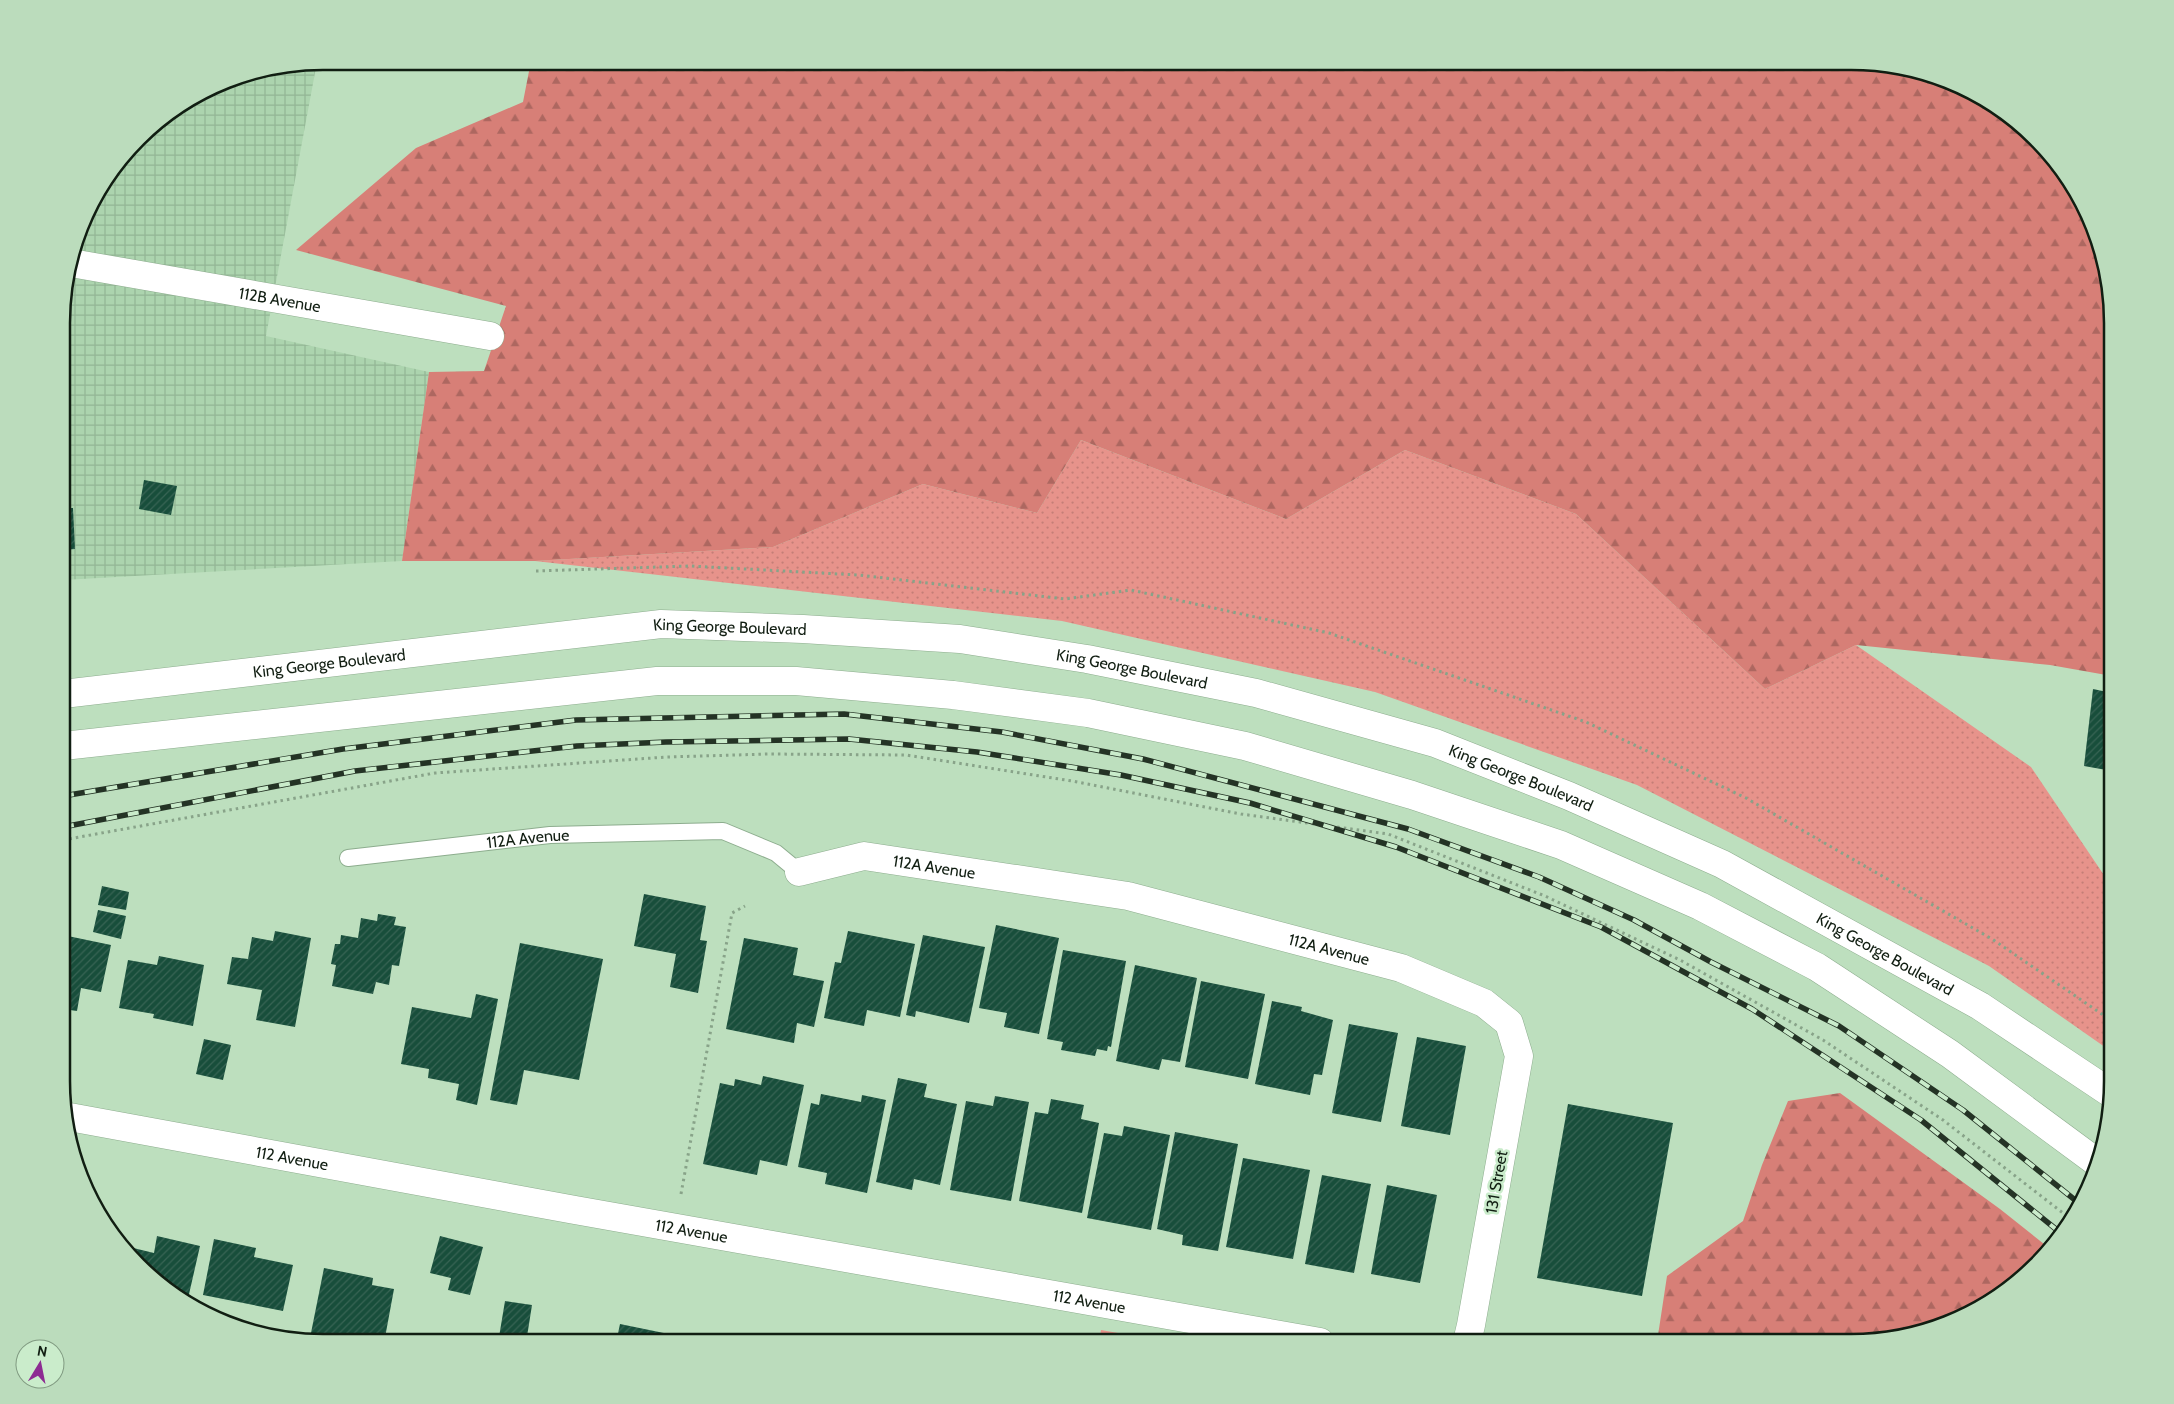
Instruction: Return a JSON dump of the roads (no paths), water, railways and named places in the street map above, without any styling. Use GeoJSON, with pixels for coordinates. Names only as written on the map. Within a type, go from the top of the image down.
{"type":"FeatureCollection","features":[{"type":"Feature","properties":{"kind":"main road","name":"112B Avenue"},"geometry":{"type":"LineString","coordinates":[[77,264],[490,336]]}},
{"type":"Feature","properties":{"kind":"main road","name":"King George Boulevard"},"geometry":{"type":"LineString","coordinates":[[70,693],[661,624],[803,629],[960,639],[1087,659],[1256,693],[1435,743],[1569,796],[1722,864],[1963,996],[2104,1088]]}},
{"type":"Feature","properties":{"kind":"main road"},"geometry":{"type":"LineString","coordinates":[[70,745],[656,681],[796,681],[953,695],[1088,713],[1245,746],[1412,795],[1561,845],[1700,906],[1818,967],[1950,1054],[2092,1159]]}},
{"type":"Feature","properties":{"kind":"main road","name":"112A Avenue"},"geometry":{"type":"LineString","coordinates":[[799,872],[864,856],[1128,896],[1401,968],[1484,1003],[1510,1023]]}},
{"type":"Feature","properties":{"kind":"main road","name":"131 Street"},"geometry":{"type":"LineString","coordinates":[[1469,1334],[1519,1056],[1510,1023]]}},
{"type":"Feature","properties":{"kind":"main road","name":"112 Avenue"},"geometry":{"type":"LineString","coordinates":[[73,1118],[575,1210],[1275,1334]]}},
{"type":"Feature","properties":{"kind":"lane","name":"112A Avenue"},"geometry":{"type":"LineString","coordinates":[[348,858],[550,835],[723,831],[776,853],[799,872]]}},
{"type":"Feature","properties":{"kind":"railway"},"geometry":{"type":"LineString","coordinates":[[70,795],[343,749],[576,720],[844,714],[1002,732],[1143,759],[1408,829],[1539,877],[1634,920],[1711,962],[1839,1026],[1963,1110],[2074,1200]]}},
{"type":"Feature","properties":{"kind":"railway"},"geometry":{"type":"LineString","coordinates":[[70,826],[355,771],[577,746],[666,742],[849,739],[977,752],[1121,775],[1250,803],[1396,847],[1601,927],[1752,1009],[1921,1120],[2056,1229]]}}]}
